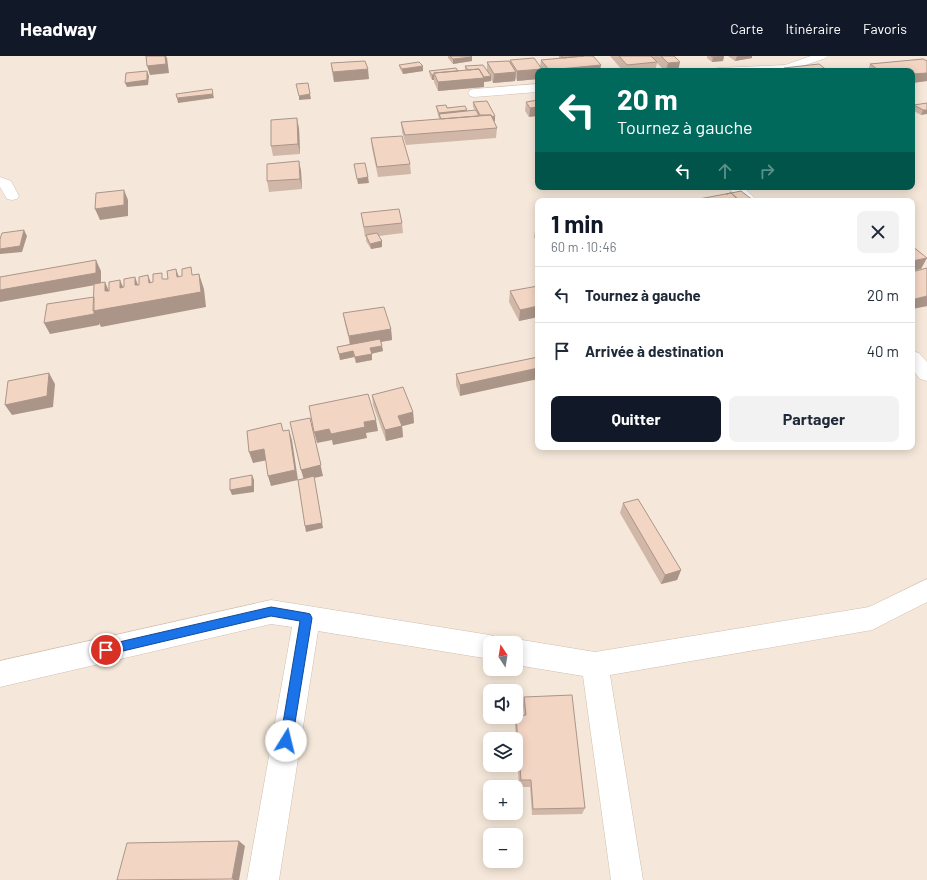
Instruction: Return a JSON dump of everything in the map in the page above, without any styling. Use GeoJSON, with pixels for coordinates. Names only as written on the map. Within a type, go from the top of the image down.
{"type":"FeatureCollection","features":[{"type":"Feature","properties":{"kind":"street"},"geometry":{"type":"LineString","coordinates":[[786,68],[822,56]]}},
{"type":"Feature","properties":{"kind":"street"},"geometry":{"type":"LineString","coordinates":[[474,94],[535,88]]}},
{"type":"Feature","properties":{"kind":"street"},"geometry":{"type":"LineString","coordinates":[[0,181],[6,184],[12,196]]}},
{"type":"Feature","properties":{"kind":"street"},"geometry":{"type":"LineString","coordinates":[[738,190],[747,198]]}},
{"type":"Feature","properties":{"kind":"street"},"geometry":{"type":"LineString","coordinates":[[915,361],[927,374]]}},
{"type":"Feature","properties":{"kind":"street"},"geometry":{"type":"LineString","coordinates":[[523,653],[595,664],[872,618],[927,590]]}},
{"type":"Feature","properties":{"kind":"street"},"geometry":{"type":"LineString","coordinates":[[0,674],[271,612],[483,646]]}},
{"type":"Feature","properties":{"kind":"street"},"geometry":{"type":"LineString","coordinates":[[263,880],[306,618]]}},
{"type":"Feature","properties":{"kind":"street"},"geometry":{"type":"LineString","coordinates":[[595,664],[627,880]]}},
{"type":"Feature","properties":{"kind":"shaded area"},"geometry":{"type":"Polygon","coordinates":[[[0,56],[927,56],[927,880],[0,880],[0,56]]]}},
{"type":"Feature","properties":{"kind":"building"},"geometry":{"type":"Polygon","coordinates":[[[146,56],[165,56],[166,64],[147,66],[146,56]]]}},
{"type":"Feature","properties":{"kind":"building"},"geometry":{"type":"Polygon","coordinates":[[[450,56],[471,56],[472,57],[453,59],[450,56]]]}},
{"type":"Feature","properties":{"kind":"building"},"geometry":{"type":"Polygon","coordinates":[[[561,56],[584,56],[563,58],[561,56]]]}},
{"type":"Feature","properties":{"kind":"building"},"geometry":{"type":"Polygon","coordinates":[[[593,56],[601,65],[570,68],[547,68],[541,60],[593,56]]]}},
{"type":"Feature","properties":{"kind":"building"},"geometry":{"type":"Polygon","coordinates":[[[619,56],[651,56],[657,62],[627,65],[619,56]]]}},
{"type":"Feature","properties":{"kind":"building"},"geometry":{"type":"Polygon","coordinates":[[[661,56],[674,56],[680,62],[668,63],[661,56]]]}},
{"type":"Feature","properties":{"kind":"building"},"geometry":{"type":"Polygon","coordinates":[[[534,58],[541,68],[517,71],[510,60],[534,58]]]}},
{"type":"Feature","properties":{"kind":"building"},"geometry":{"type":"Polygon","coordinates":[[[923,59],[927,61],[927,73],[915,74],[915,68],[876,68],[870,64],[923,59]]]}},
{"type":"Feature","properties":{"kind":"building"},"geometry":{"type":"Polygon","coordinates":[[[365,61],[368,69],[333,72],[331,63],[365,61]]]}},
{"type":"Feature","properties":{"kind":"building"},"geometry":{"type":"Polygon","coordinates":[[[509,61],[516,72],[494,74],[487,62],[509,61]]]}},
{"type":"Feature","properties":{"kind":"building"},"geometry":{"type":"Polygon","coordinates":[[[419,62],[423,66],[402,69],[399,65],[419,62]]]}},
{"type":"Feature","properties":{"kind":"building"},"geometry":{"type":"Polygon","coordinates":[[[819,64],[824,68],[784,68],[819,64]]]}},
{"type":"Feature","properties":{"kind":"building"},"geometry":{"type":"Polygon","coordinates":[[[483,65],[491,76],[484,77],[479,69],[468,70],[465,66],[483,65]]]}},
{"type":"Feature","properties":{"kind":"building"},"geometry":{"type":"Polygon","coordinates":[[[456,68],[458,71],[434,73],[434,75],[432,75],[429,71],[456,68]]]}},
{"type":"Feature","properties":{"kind":"building"},"geometry":{"type":"Polygon","coordinates":[[[479,69],[484,78],[438,82],[434,73],[479,69]]]}},
{"type":"Feature","properties":{"kind":"building"},"geometry":{"type":"Polygon","coordinates":[[[147,71],[147,80],[125,83],[126,73],[147,71]]]}},
{"type":"Feature","properties":{"kind":"building"},"geometry":{"type":"Polygon","coordinates":[[[308,83],[310,94],[299,96],[296,84],[308,83]]]}},
{"type":"Feature","properties":{"kind":"building"},"geometry":{"type":"Polygon","coordinates":[[[212,89],[213,94],[177,98],[176,94],[212,89]]]}},
{"type":"Feature","properties":{"kind":"building"},"geometry":{"type":"Polygon","coordinates":[[[535,100],[535,107],[530,108],[526,102],[535,100]]]}},
{"type":"Feature","properties":{"kind":"building"},"geometry":{"type":"Polygon","coordinates":[[[487,101],[495,116],[480,115],[473,102],[487,101]]]}},
{"type":"Feature","properties":{"kind":"building"},"geometry":{"type":"Polygon","coordinates":[[[927,103],[927,110],[923,110],[915,105],[927,103]]]}},
{"type":"Feature","properties":{"kind":"building"},"geometry":{"type":"Polygon","coordinates":[[[446,105],[447,108],[465,106],[467,110],[439,113],[436,106],[446,105]]]}},
{"type":"Feature","properties":{"kind":"building"},"geometry":{"type":"Polygon","coordinates":[[[476,110],[479,116],[441,119],[439,114],[476,110]]]}},
{"type":"Feature","properties":{"kind":"building"},"geometry":{"type":"Polygon","coordinates":[[[491,115],[497,128],[405,135],[401,122],[491,115]]]}},
{"type":"Feature","properties":{"kind":"building"},"geometry":{"type":"Polygon","coordinates":[[[297,118],[298,144],[271,146],[271,120],[297,118]]]}},
{"type":"Feature","properties":{"kind":"building"},"geometry":{"type":"Polygon","coordinates":[[[402,136],[410,164],[377,167],[371,138],[402,136]]]}},
{"type":"Feature","properties":{"kind":"building"},"geometry":{"type":"Polygon","coordinates":[[[299,161],[300,179],[267,181],[267,164],[299,161]]]}},
{"type":"Feature","properties":{"kind":"building"},"geometry":{"type":"Polygon","coordinates":[[[365,163],[368,177],[357,179],[354,164],[365,163]]]}},
{"type":"Feature","properties":{"kind":"building"},"geometry":{"type":"Polygon","coordinates":[[[124,190],[124,205],[95,209],[96,193],[124,190]]]}},
{"type":"Feature","properties":{"kind":"building"},"geometry":{"type":"Polygon","coordinates":[[[741,191],[750,198],[737,198],[731,193],[741,191]]]}},
{"type":"Feature","properties":{"kind":"building"},"geometry":{"type":"Polygon","coordinates":[[[731,193],[737,198],[704,198],[731,193]]]}},
{"type":"Feature","properties":{"kind":"building"},"geometry":{"type":"Polygon","coordinates":[[[399,209],[402,223],[364,227],[361,213],[399,209]]]}},
{"type":"Feature","properties":{"kind":"building"},"geometry":{"type":"Polygon","coordinates":[[[24,230],[20,246],[0,249],[0,239],[2,233],[24,230]]]}},
{"type":"Feature","properties":{"kind":"building"},"geometry":{"type":"Polygon","coordinates":[[[377,233],[382,241],[370,244],[366,235],[377,233]]]}},
{"type":"Feature","properties":{"kind":"building"},"geometry":{"type":"Polygon","coordinates":[[[915,248],[927,258],[915,260],[915,248]]]}},
{"type":"Feature","properties":{"kind":"building"},"geometry":{"type":"Polygon","coordinates":[[[96,260],[96,273],[0,290],[0,277],[96,260]]]}},
{"type":"Feature","properties":{"kind":"building"},"geometry":{"type":"Polygon","coordinates":[[[191,267],[192,275],[199,274],[201,292],[93,311],[94,284],[105,282],[105,291],[109,291],[109,282],[120,280],[120,288],[124,287],[124,279],[135,277],[135,285],[139,285],[139,277],[148,275],[149,283],[153,282],[153,274],[162,273],[162,279],[168,279],[167,271],[176,269],[177,277],[182,276],[182,269],[191,267]]]}},
{"type":"Feature","properties":{"kind":"building"},"geometry":{"type":"Polygon","coordinates":[[[927,268],[927,296],[915,299],[915,271],[927,268]]]}},
{"type":"Feature","properties":{"kind":"building"},"geometry":{"type":"Polygon","coordinates":[[[535,287],[535,307],[520,310],[510,291],[535,287]]]}},
{"type":"Feature","properties":{"kind":"building"},"geometry":{"type":"Polygon","coordinates":[[[94,297],[94,314],[44,323],[47,304],[94,297]]]}},
{"type":"Feature","properties":{"kind":"building"},"geometry":{"type":"Polygon","coordinates":[[[384,307],[391,329],[349,336],[343,313],[384,307]]]}},
{"type":"Feature","properties":{"kind":"building"},"geometry":{"type":"Polygon","coordinates":[[[380,339],[382,346],[370,348],[372,354],[355,357],[353,351],[339,354],[337,347],[380,339]]]}},
{"type":"Feature","properties":{"kind":"building"},"geometry":{"type":"Polygon","coordinates":[[[535,358],[535,369],[460,385],[456,374],[535,358]]]}},
{"type":"Feature","properties":{"kind":"building"},"geometry":{"type":"Polygon","coordinates":[[[49,373],[47,396],[5,405],[8,381],[49,373]]]}},
{"type":"Feature","properties":{"kind":"building"},"geometry":{"type":"Polygon","coordinates":[[[403,387],[413,412],[398,416],[402,426],[385,430],[372,395],[403,387]]]}},
{"type":"Feature","properties":{"kind":"building"},"geometry":{"type":"Polygon","coordinates":[[[368,394],[376,420],[364,422],[365,427],[331,434],[329,429],[314,432],[309,406],[368,394]]]}},
{"type":"Feature","properties":{"kind":"building"},"geometry":{"type":"Polygon","coordinates":[[[310,418],[321,465],[301,470],[290,422],[310,418]]]}},
{"type":"Feature","properties":{"kind":"building"},"geometry":{"type":"Polygon","coordinates":[[[281,423],[283,431],[289,430],[295,470],[268,476],[264,449],[249,452],[247,431],[281,423]]]}},
{"type":"Feature","properties":{"kind":"building"},"geometry":{"type":"Polygon","coordinates":[[[252,475],[252,486],[230,490],[230,479],[252,475]]]}},
{"type":"Feature","properties":{"kind":"building"},"geometry":{"type":"Polygon","coordinates":[[[314,476],[322,523],[305,526],[298,480],[314,476]]]}},
{"type":"Feature","properties":{"kind":"building"},"geometry":{"type":"Polygon","coordinates":[[[638,499],[681,570],[665,575],[623,503],[638,499]]]}},
{"type":"Feature","properties":{"kind":"building"},"geometry":{"type":"Polygon","coordinates":[[[572,695],[585,808],[533,809],[531,780],[521,780],[520,772],[523,772],[523,732],[517,732],[517,724],[523,724],[523,715],[526,715],[524,697],[572,695]]]}},
{"type":"Feature","properties":{"kind":"building"},"geometry":{"type":"Polygon","coordinates":[[[239,841],[232,879],[117,880],[127,843],[239,841]]]}},
{"type":"Feature","properties":{"kind":"route"},"geometry":{"type":"LineString","coordinates":[[106,650],[271,612],[306,618],[286,741]]}}]}
